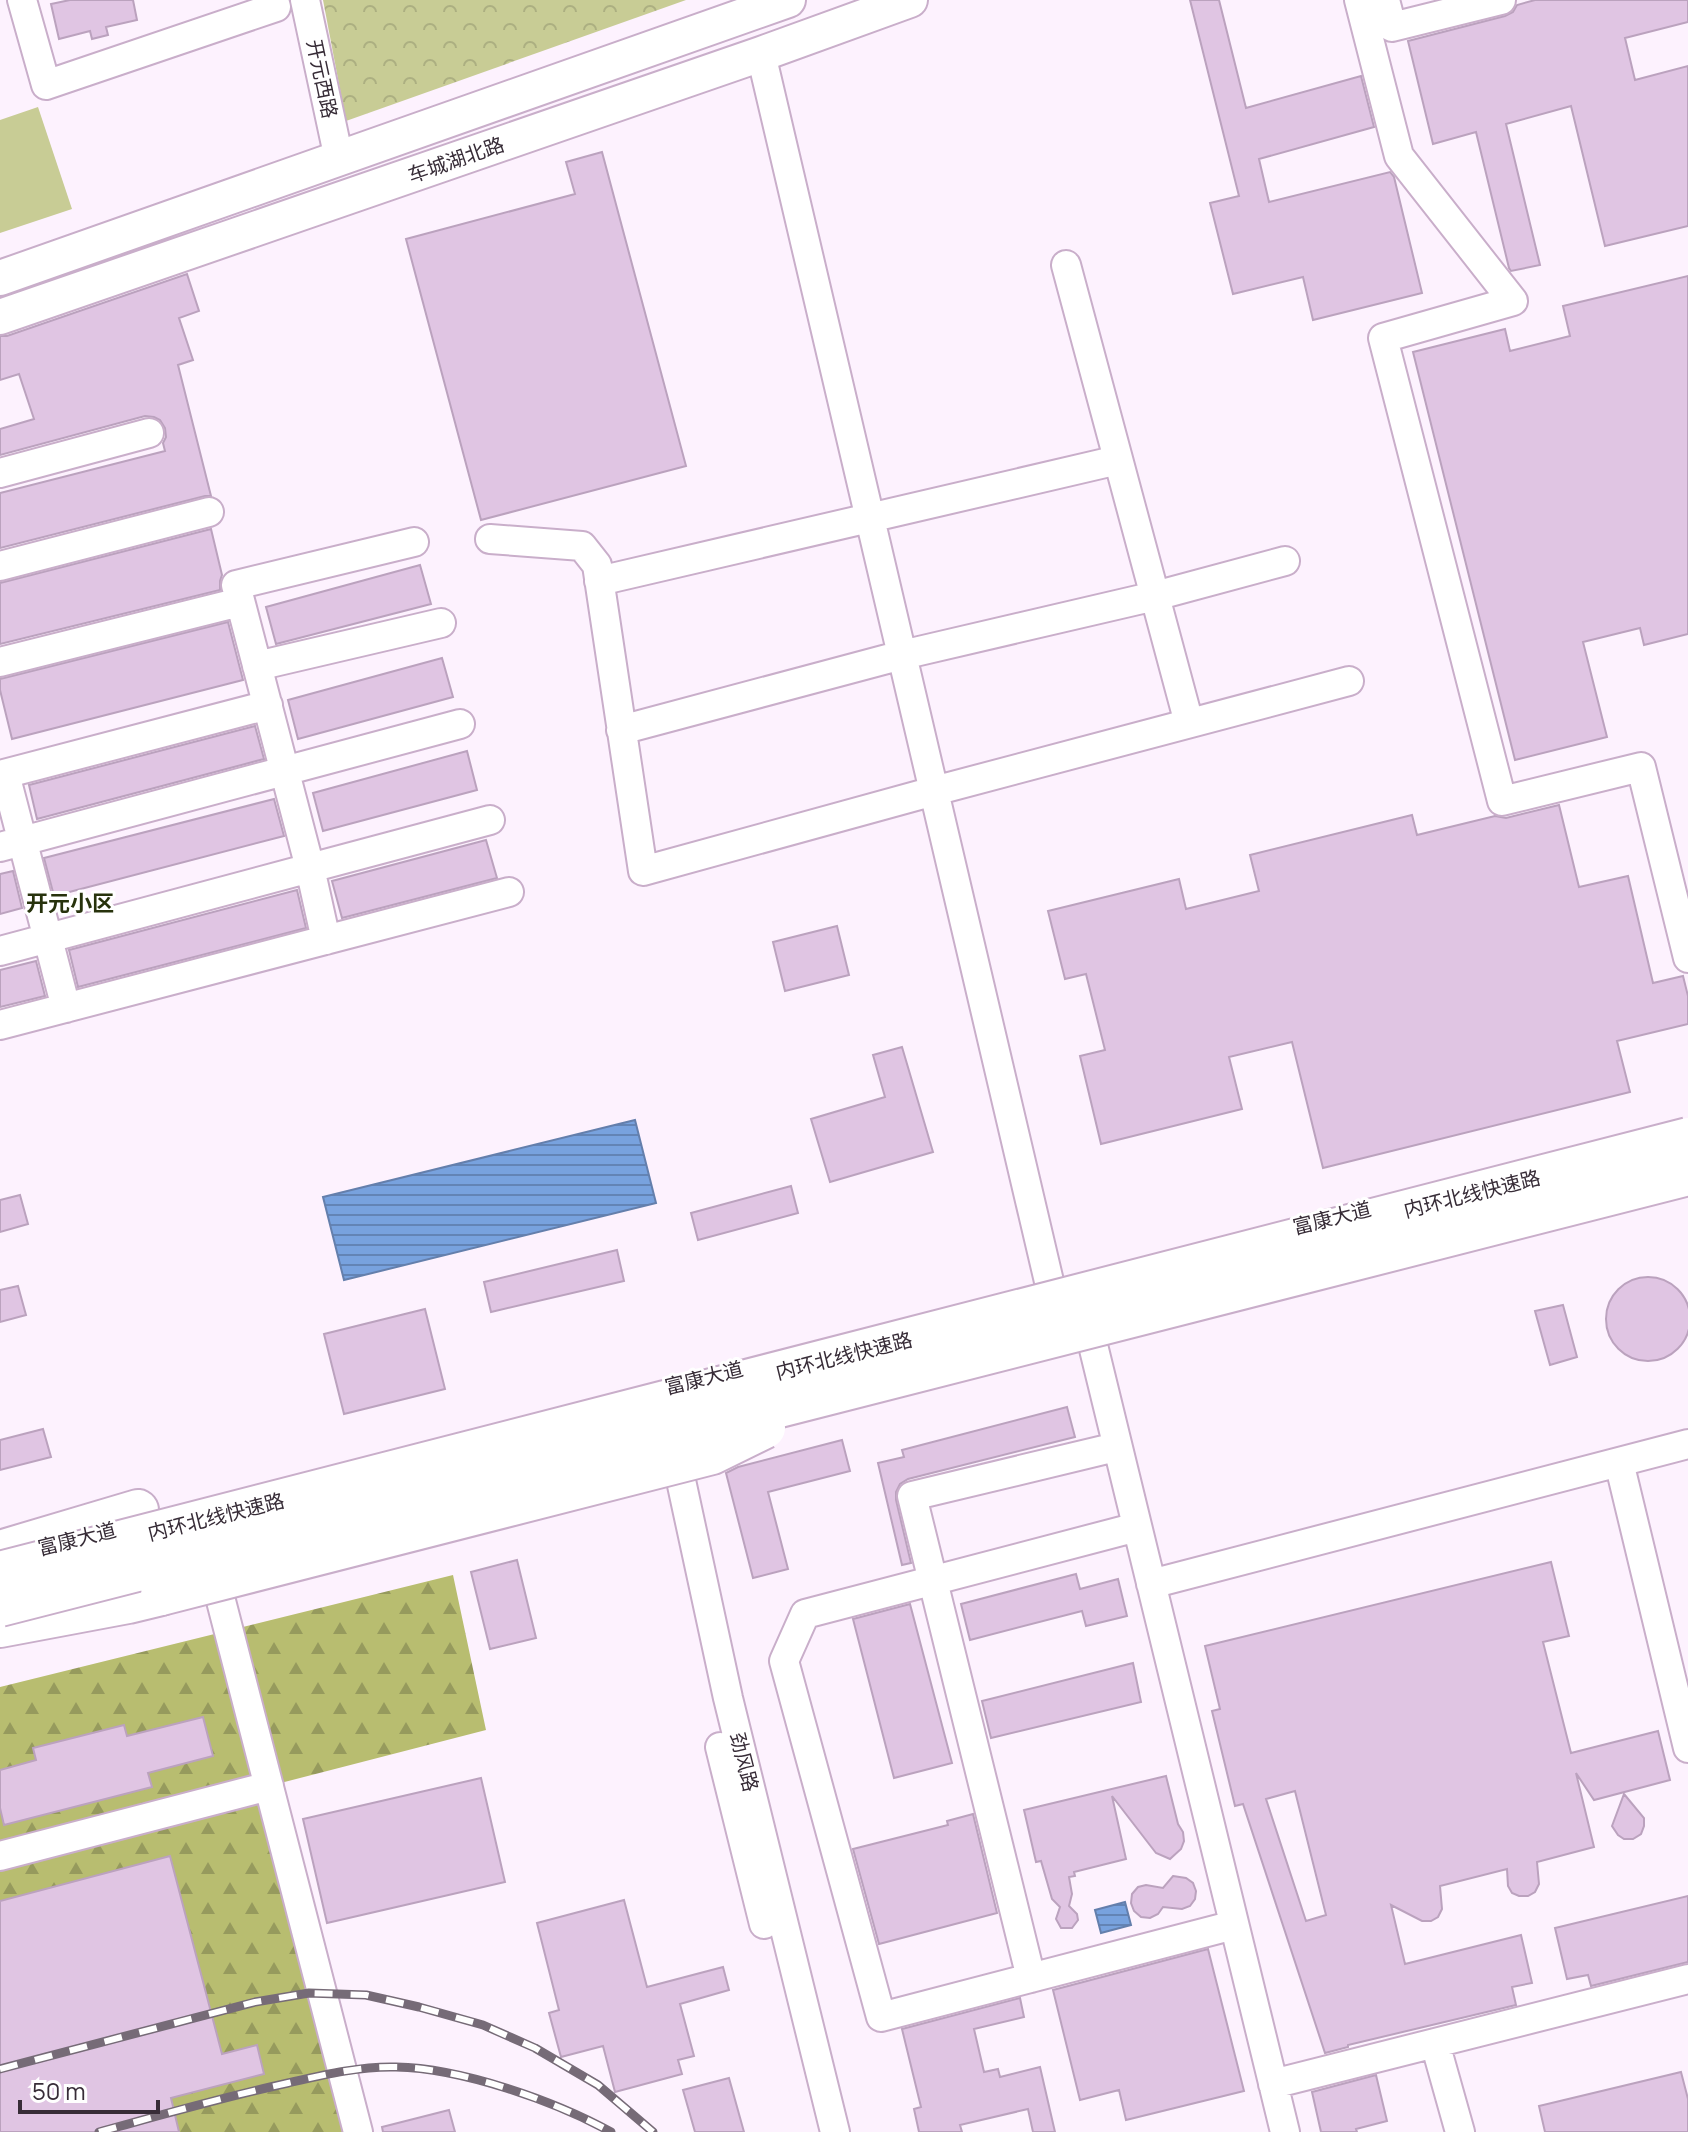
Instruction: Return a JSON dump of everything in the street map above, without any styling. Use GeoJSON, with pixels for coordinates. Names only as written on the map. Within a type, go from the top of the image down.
{"type":"FeatureCollection","features":[{"type":"Feature","properties":{"kind":"highway","name":"内环北线快速路"},"geometry":{"type":"LineString","coordinates":[[0,1606],[959,1344],[1688,1138]]}},
{"type":"Feature","properties":{"kind":"highway","name":"内环北线快速路"},"geometry":{"type":"LineString","coordinates":[[0,1572],[1688,1175]]}},
{"type":"Feature","properties":{"kind":"highway"},"geometry":{"type":"LineString","coordinates":[[0,1551],[138,1510],[692,1369],[786,1363],[959,1344]]}},
{"type":"Feature","properties":{"kind":"highway"},"geometry":{"type":"LineString","coordinates":[[0,1627],[161,1595],[712,1454],[798,1412],[959,1344]]}},
{"type":"Feature","properties":{"kind":"main road","name":"车城湖北路"},"geometry":{"type":"LineString","coordinates":[[0,278],[788,0]]}},
{"type":"Feature","properties":{"kind":"main road","name":"车城湖北路"},"geometry":{"type":"LineString","coordinates":[[0,317],[910,0]]}},
{"type":"Feature","properties":{"kind":"main road","name":"富康大道"},"geometry":{"type":"LineString","coordinates":[[0,1558],[1688,1128]]}},
{"type":"Feature","properties":{"kind":"main road"},"geometry":{"type":"LineString","coordinates":[[0,1618],[1688,1188]]}},
{"type":"Feature","properties":{"kind":"street"},"geometry":{"type":"LineString","coordinates":[[22,0],[46,85],[276,7],[274,0]]}},
{"type":"Feature","properties":{"kind":"street","name":"开元西路"},"geometry":{"type":"LineString","coordinates":[[305,0],[339,159]]}},
{"type":"Feature","properties":{"kind":"street"},"geometry":{"type":"LineString","coordinates":[[1359,0],[1399,156],[1513,301],[1383,338],[1502,801],[1641,767],[1688,958]]}},
{"type":"Feature","properties":{"kind":"street"},"geometry":{"type":"LineString","coordinates":[[1385,0],[1392,27],[1501,0]]}},
{"type":"Feature","properties":{"kind":"street"},"geometry":{"type":"LineString","coordinates":[[761,54],[1051,1290]]}},
{"type":"Feature","properties":{"kind":"street"},"geometry":{"type":"LineString","coordinates":[[1066,265],[1189,723]]}},
{"type":"Feature","properties":{"kind":"street"},"geometry":{"type":"LineString","coordinates":[[0,473],[149,433]]}},
{"type":"Feature","properties":{"kind":"street"},"geometry":{"type":"LineString","coordinates":[[599,581],[1118,460]]}},
{"type":"Feature","properties":{"kind":"street"},"geometry":{"type":"LineString","coordinates":[[0,566],[209,512]]}},
{"type":"Feature","properties":{"kind":"street"},"geometry":{"type":"LineString","coordinates":[[490,539],[582,546],[597,565],[643,871],[1349,681]]}},
{"type":"Feature","properties":{"kind":"street"},"geometry":{"type":"LineString","coordinates":[[326,940],[284,770],[262,700],[257,666],[236,585],[414,542]]}},
{"type":"Feature","properties":{"kind":"street"},"geometry":{"type":"LineString","coordinates":[[621,730],[902,655],[1155,596],[1285,561]]}},
{"type":"Feature","properties":{"kind":"street"},"geometry":{"type":"LineString","coordinates":[[0,662],[228,605]]}},
{"type":"Feature","properties":{"kind":"street"},"geometry":{"type":"LineString","coordinates":[[257,666],[441,623]]}},
{"type":"Feature","properties":{"kind":"street"},"geometry":{"type":"LineString","coordinates":[[66,1008],[47,938],[11,844],[2,765],[262,700]]}},
{"type":"Feature","properties":{"kind":"street"},"geometry":{"type":"LineString","coordinates":[[11,844],[460,724]]}},
{"type":"Feature","properties":{"kind":"street"},"geometry":{"type":"LineString","coordinates":[[0,951],[490,820]]}},
{"type":"Feature","properties":{"kind":"street"},"geometry":{"type":"LineString","coordinates":[[0,1025],[509,892]]}},
{"type":"Feature","properties":{"kind":"street"},"geometry":{"type":"LineString","coordinates":[[1092,1341],[1282,2131]]}},
{"type":"Feature","properties":{"kind":"street","name":"劲风路"},"geometry":{"type":"LineString","coordinates":[[650,1392],[835,2132]]}},
{"type":"Feature","properties":{"kind":"street"},"geometry":{"type":"LineString","coordinates":[[1151,1584],[1688,1444]]}},
{"type":"Feature","properties":{"kind":"street"},"geometry":{"type":"LineString","coordinates":[[1031,1978],[912,1496],[1116,1447]]}},
{"type":"Feature","properties":{"kind":"street","name":"劲风路"},"geometry":{"type":"LineString","coordinates":[[664,1450],[737,1819],[817,2132]]}},
{"type":"Feature","properties":{"kind":"street"},"geometry":{"type":"LineString","coordinates":[[1619,1462],[1688,1748]]}},
{"type":"Feature","properties":{"kind":"street"},"geometry":{"type":"LineString","coordinates":[[1137,1527],[805,1614],[784,1661],[881,2017],[1234,1925]]}},
{"type":"Feature","properties":{"kind":"street"},"geometry":{"type":"LineString","coordinates":[[212,1565],[358,2132]]}},
{"type":"Feature","properties":{"kind":"street"},"geometry":{"type":"LineString","coordinates":[[0,1856],[269,1786]]}},
{"type":"Feature","properties":{"kind":"street"},"geometry":{"type":"LineString","coordinates":[[1273,2084],[1688,1979]]}},
{"type":"Feature","properties":{"kind":"street"},"geometry":{"type":"LineString","coordinates":[[1435,2043],[1460,2132]]}},
{"type":"Feature","properties":{"kind":"green space"},"geometry":{"type":"Polygon","coordinates":[[[323,0],[686,0],[346,121],[323,0]]]}},
{"type":"Feature","properties":{"kind":"green space"},"geometry":{"type":"Polygon","coordinates":[[[38,107],[72,209],[0,233],[0,120],[38,107]]]}},
{"type":"Feature","properties":{"kind":"green space"},"geometry":{"type":"Polygon","coordinates":[[[453,1575],[486,1730],[269,1786],[354,2132],[0,2132],[0,1687],[453,1575]]]}},
{"type":"Feature","properties":{"kind":"water"},"geometry":{"type":"Polygon","coordinates":[[[635,1120],[656,1203],[344,1280],[323,1197],[635,1120]]]}},
{"type":"Feature","properties":{"kind":"water"},"geometry":{"type":"Polygon","coordinates":[[[1125,1902],[1131,1925],[1101,1933],[1095,1910],[1125,1902]]]}},
{"type":"Feature","properties":{"kind":"building"},"geometry":{"type":"Polygon","coordinates":[[[70,0],[133,0],[137,20],[106,27],[108,35],[92,39],[90,31],[59,39],[51,4],[70,0]]]}},
{"type":"Feature","properties":{"kind":"building"},"geometry":{"type":"Polygon","coordinates":[[[1190,0],[1219,0],[1246,108],[1361,76],[1374,127],[1259,159],[1269,202],[1390,172],[1394,177],[1422,293],[1313,320],[1303,277],[1233,294],[1210,203],[1239,196],[1190,0]]]}},
{"type":"Feature","properties":{"kind":"building"},"geometry":{"type":"Polygon","coordinates":[[[1535,0],[1688,0],[1688,22],[1625,38],[1635,80],[1688,66],[1688,226],[1605,246],[1571,106],[1506,124],[1540,265],[1511,271],[1476,132],[1433,144],[1408,41],[1505,16],[1513,12],[1517,5],[1535,0]]]}},
{"type":"Feature","properties":{"kind":"building"},"geometry":{"type":"Polygon","coordinates":[[[602,152],[686,466],[481,520],[406,239],[575,194],[566,162],[602,152]]]}},
{"type":"Feature","properties":{"kind":"building"},"geometry":{"type":"Polygon","coordinates":[[[187,274],[199,311],[179,318],[193,360],[178,365],[211,496],[0,548],[0,493],[165,451],[163,443],[166,437],[160,420],[145,416],[0,455],[0,429],[34,419],[19,374],[0,380],[0,336],[187,274]]]}},
{"type":"Feature","properties":{"kind":"building"},"geometry":{"type":"Polygon","coordinates":[[[1688,276],[1688,634],[1644,645],[1640,628],[1583,642],[1607,737],[1515,760],[1413,352],[1505,329],[1510,351],[1570,336],[1563,306],[1688,276]]]}},
{"type":"Feature","properties":{"kind":"building"},"geometry":{"type":"Polygon","coordinates":[[[211,529],[222,575],[220,590],[0,644],[0,583],[211,529]]]}},
{"type":"Feature","properties":{"kind":"building"},"geometry":{"type":"Polygon","coordinates":[[[420,565],[431,604],[276,644],[266,607],[420,565]]]}},
{"type":"Feature","properties":{"kind":"building"},"geometry":{"type":"Polygon","coordinates":[[[228,622],[243,680],[12,739],[0,679],[228,622]]]}},
{"type":"Feature","properties":{"kind":"building"},"geometry":{"type":"Polygon","coordinates":[[[442,658],[453,697],[298,739],[288,700],[442,658]]]}},
{"type":"Feature","properties":{"kind":"building"},"geometry":{"type":"Polygon","coordinates":[[[255,726],[264,759],[37,819],[29,785],[255,726]]]}},
{"type":"Feature","properties":{"kind":"building"},"geometry":{"type":"Polygon","coordinates":[[[467,751],[477,790],[323,831],[313,793],[467,751]]]}},
{"type":"Feature","properties":{"kind":"building"},"geometry":{"type":"Polygon","coordinates":[[[274,799],[284,836],[54,896],[44,858],[274,799]]]}},
{"type":"Feature","properties":{"kind":"building"},"geometry":{"type":"Polygon","coordinates":[[[1559,805],[1579,887],[1628,876],[1653,983],[1683,976],[1688,996],[1688,1024],[1617,1041],[1630,1092],[1323,1168],[1292,1042],[1229,1057],[1242,1109],[1101,1144],[1080,1056],[1105,1050],[1086,974],[1065,979],[1048,911],[1179,879],[1186,909],[1259,891],[1250,855],[1412,815],[1417,835],[1495,816],[1506,818],[1559,805]]]}},
{"type":"Feature","properties":{"kind":"building"},"geometry":{"type":"Polygon","coordinates":[[[486,840],[497,878],[342,918],[332,881],[486,840]]]}},
{"type":"Feature","properties":{"kind":"building"},"geometry":{"type":"Polygon","coordinates":[[[13,871],[22,908],[0,914],[0,874],[13,871]]]}},
{"type":"Feature","properties":{"kind":"building"},"geometry":{"type":"Polygon","coordinates":[[[297,890],[306,928],[78,987],[69,950],[297,890]]]}},
{"type":"Feature","properties":{"kind":"building"},"geometry":{"type":"Polygon","coordinates":[[[837,926],[849,975],[785,991],[773,942],[837,926]]]}},
{"type":"Feature","properties":{"kind":"building"},"geometry":{"type":"Polygon","coordinates":[[[36,961],[45,996],[0,1007],[0,970],[36,961]]]}},
{"type":"Feature","properties":{"kind":"building"},"geometry":{"type":"Polygon","coordinates":[[[902,1047],[933,1152],[830,1182],[811,1119],[885,1097],[873,1055],[902,1047]]]}},
{"type":"Feature","properties":{"kind":"building"},"geometry":{"type":"Polygon","coordinates":[[[791,1186],[798,1213],[698,1240],[691,1213],[791,1186]]]}},
{"type":"Feature","properties":{"kind":"building"},"geometry":{"type":"Polygon","coordinates":[[[20,1195],[28,1224],[0,1232],[0,1200],[20,1195]]]}},
{"type":"Feature","properties":{"kind":"building"},"geometry":{"type":"Polygon","coordinates":[[[617,1250],[624,1281],[491,1312],[484,1282],[617,1250]]]}},
{"type":"Feature","properties":{"kind":"building"},"geometry":{"type":"Polygon","coordinates":[[[1648,1277],[1664,1280],[1678,1289],[1687,1303],[1690,1319],[1687,1335],[1678,1349],[1664,1358],[1648,1361],[1632,1358],[1618,1349],[1609,1335],[1606,1319],[1609,1303],[1618,1289],[1632,1280],[1648,1277]]]}},
{"type":"Feature","properties":{"kind":"building"},"geometry":{"type":"Polygon","coordinates":[[[18,1286],[26,1315],[0,1322],[0,1290],[18,1286]]]}},
{"type":"Feature","properties":{"kind":"building"},"geometry":{"type":"Polygon","coordinates":[[[1563,1305],[1577,1357],[1550,1365],[1535,1311],[1563,1305]]]}},
{"type":"Feature","properties":{"kind":"building"},"geometry":{"type":"Polygon","coordinates":[[[425,1309],[445,1389],[344,1414],[324,1334],[425,1309]]]}},
{"type":"Feature","properties":{"kind":"building"},"geometry":{"type":"Polygon","coordinates":[[[1067,1407],[1075,1437],[908,1479],[900,1484],[896,1500],[911,1563],[902,1565],[878,1463],[904,1457],[902,1450],[1067,1407]]]}},
{"type":"Feature","properties":{"kind":"building"},"geometry":{"type":"Polygon","coordinates":[[[43,1429],[51,1457],[0,1470],[0,1440],[43,1429]]]}},
{"type":"Feature","properties":{"kind":"building"},"geometry":{"type":"Polygon","coordinates":[[[842,1440],[850,1471],[768,1492],[788,1569],[753,1578],[726,1473],[738,1467],[842,1440]]]}},
{"type":"Feature","properties":{"kind":"building"},"geometry":{"type":"Polygon","coordinates":[[[517,1560],[536,1638],[490,1649],[471,1572],[517,1560]]]}},
{"type":"Feature","properties":{"kind":"building"},"geometry":{"type":"Polygon","coordinates":[[[1551,1562],[1569,1636],[1543,1642],[1571,1753],[1658,1731],[1670,1780],[1594,1800],[1576,1773],[1594,1847],[1537,1862],[1539,1884],[1535,1892],[1528,1896],[1512,1893],[1508,1886],[1507,1869],[1440,1886],[1442,1909],[1438,1917],[1431,1921],[1422,1921],[1391,1905],[1405,1964],[1521,1935],[1532,1983],[1512,1987],[1516,2005],[1325,2053],[1243,1804],[1235,1806],[1212,1711],[1220,1709],[1205,1646],[1551,1562]],[[1295,1791],[1266,1799],[1306,1921],[1326,1915],[1295,1791]]]}},
{"type":"Feature","properties":{"kind":"building"},"geometry":{"type":"Polygon","coordinates":[[[1076,1574],[1080,1589],[1118,1579],[1127,1616],[1086,1626],[1082,1611],[970,1640],[961,1604],[1076,1574]]]}},
{"type":"Feature","properties":{"kind":"building"},"geometry":{"type":"Polygon","coordinates":[[[910,1604],[952,1763],[894,1778],[853,1619],[910,1604]]]}},
{"type":"Feature","properties":{"kind":"building"},"geometry":{"type":"Polygon","coordinates":[[[1133,1663],[1141,1702],[991,1738],[982,1701],[1133,1663]]]}},
{"type":"Feature","properties":{"kind":"building"},"geometry":{"type":"Polygon","coordinates":[[[203,1717],[213,1756],[148,1773],[152,1787],[4,1825],[0,1808],[0,1770],[36,1760],[33,1748],[124,1725],[127,1736],[203,1717]]]}},
{"type":"Feature","properties":{"kind":"building"},"geometry":{"type":"Polygon","coordinates":[[[1166,1776],[1178,1824],[1183,1832],[1181,1849],[1170,1859],[1156,1853],[1112,1796],[1126,1859],[1074,1872],[1075,1876],[1069,1877],[1072,1894],[1069,1906],[1077,1914],[1078,1920],[1072,1928],[1061,1928],[1056,1919],[1060,1907],[1052,1899],[1041,1861],[1036,1862],[1024,1810],[1166,1776]]]}},
{"type":"Feature","properties":{"kind":"building"},"geometry":{"type":"Polygon","coordinates":[[[481,1778],[505,1882],[327,1923],[303,1819],[481,1778]]]}},
{"type":"Feature","properties":{"kind":"building"},"geometry":{"type":"Polygon","coordinates":[[[1624,1794],[1644,1818],[1641,1834],[1633,1839],[1624,1839],[1612,1826],[1624,1794]]]}},
{"type":"Feature","properties":{"kind":"building"},"geometry":{"type":"Polygon","coordinates":[[[973,1814],[997,1913],[879,1944],[853,1849],[948,1825],[947,1821],[973,1814]]]}},
{"type":"Feature","properties":{"kind":"building"},"geometry":{"type":"Polygon","coordinates":[[[170,1856],[222,2054],[257,2045],[264,2074],[171,2098],[179,2132],[0,2132],[0,1901],[170,1856]]]}},
{"type":"Feature","properties":{"kind":"building"},"geometry":{"type":"Polygon","coordinates":[[[1173,1876],[1186,1878],[1193,1883],[1195,1899],[1190,1906],[1182,1909],[1163,1907],[1150,1918],[1141,1917],[1134,1911],[1132,1894],[1138,1887],[1163,1888],[1173,1876]]]}},
{"type":"Feature","properties":{"kind":"building"},"geometry":{"type":"Polygon","coordinates":[[[1688,1896],[1688,1962],[1591,1986],[1588,1975],[1567,1979],[1555,1928],[1688,1896]]]}},
{"type":"Feature","properties":{"kind":"building"},"geometry":{"type":"Polygon","coordinates":[[[624,1900],[647,1987],[723,1967],[729,1990],[680,2004],[694,2056],[678,2060],[682,2074],[615,2092],[603,2046],[561,2057],[549,2013],[559,2010],[537,1923],[624,1900]]]}},
{"type":"Feature","properties":{"kind":"building"},"geometry":{"type":"Polygon","coordinates":[[[1208,1949],[1244,2091],[1126,2120],[1119,2090],[1080,2100],[1053,1990],[1208,1949]]]}},
{"type":"Feature","properties":{"kind":"building"},"geometry":{"type":"Polygon","coordinates":[[[1020,1998],[1024,2017],[974,2029],[984,2072],[998,2069],[1000,2077],[1040,2067],[1055,2132],[1033,2132],[1028,2109],[960,2125],[962,2132],[919,2132],[914,2109],[921,2107],[902,2029],[1020,1998]]]}},
{"type":"Feature","properties":{"kind":"building"},"geometry":{"type":"Polygon","coordinates":[[[1681,2072],[1688,2099],[1688,2132],[1545,2132],[1539,2106],[1681,2072]]]}},
{"type":"Feature","properties":{"kind":"building"},"geometry":{"type":"Polygon","coordinates":[[[1376,2075],[1387,2121],[1356,2129],[1357,2132],[1321,2132],[1312,2092],[1376,2075]]]}},
{"type":"Feature","properties":{"kind":"building"},"geometry":{"type":"Polygon","coordinates":[[[729,2078],[744,2132],[695,2132],[683,2090],[729,2078]]]}},
{"type":"Feature","properties":{"kind":"building"},"geometry":{"type":"Polygon","coordinates":[[[449,2110],[455,2132],[383,2132],[382,2127],[449,2110]]]}},
{"type":"Feature","properties":{"kind":"railway"},"geometry":{"type":"LineString","coordinates":[[0,2069],[255,2002],[309,1993],[366,1995],[483,2025],[535,2048],[598,2085],[653,2132]]}},
{"type":"Feature","properties":{"kind":"railway"},"geometry":{"type":"LineString","coordinates":[[99,2132],[315,2077],[382,2067],[449,2073],[507,2088],[563,2109],[611,2132]]}},
{"type":"Feature","properties":{"kind":"district","name":"开元小区"},"geometry":{"type":"Point","coordinates":[70,903]}}]}
